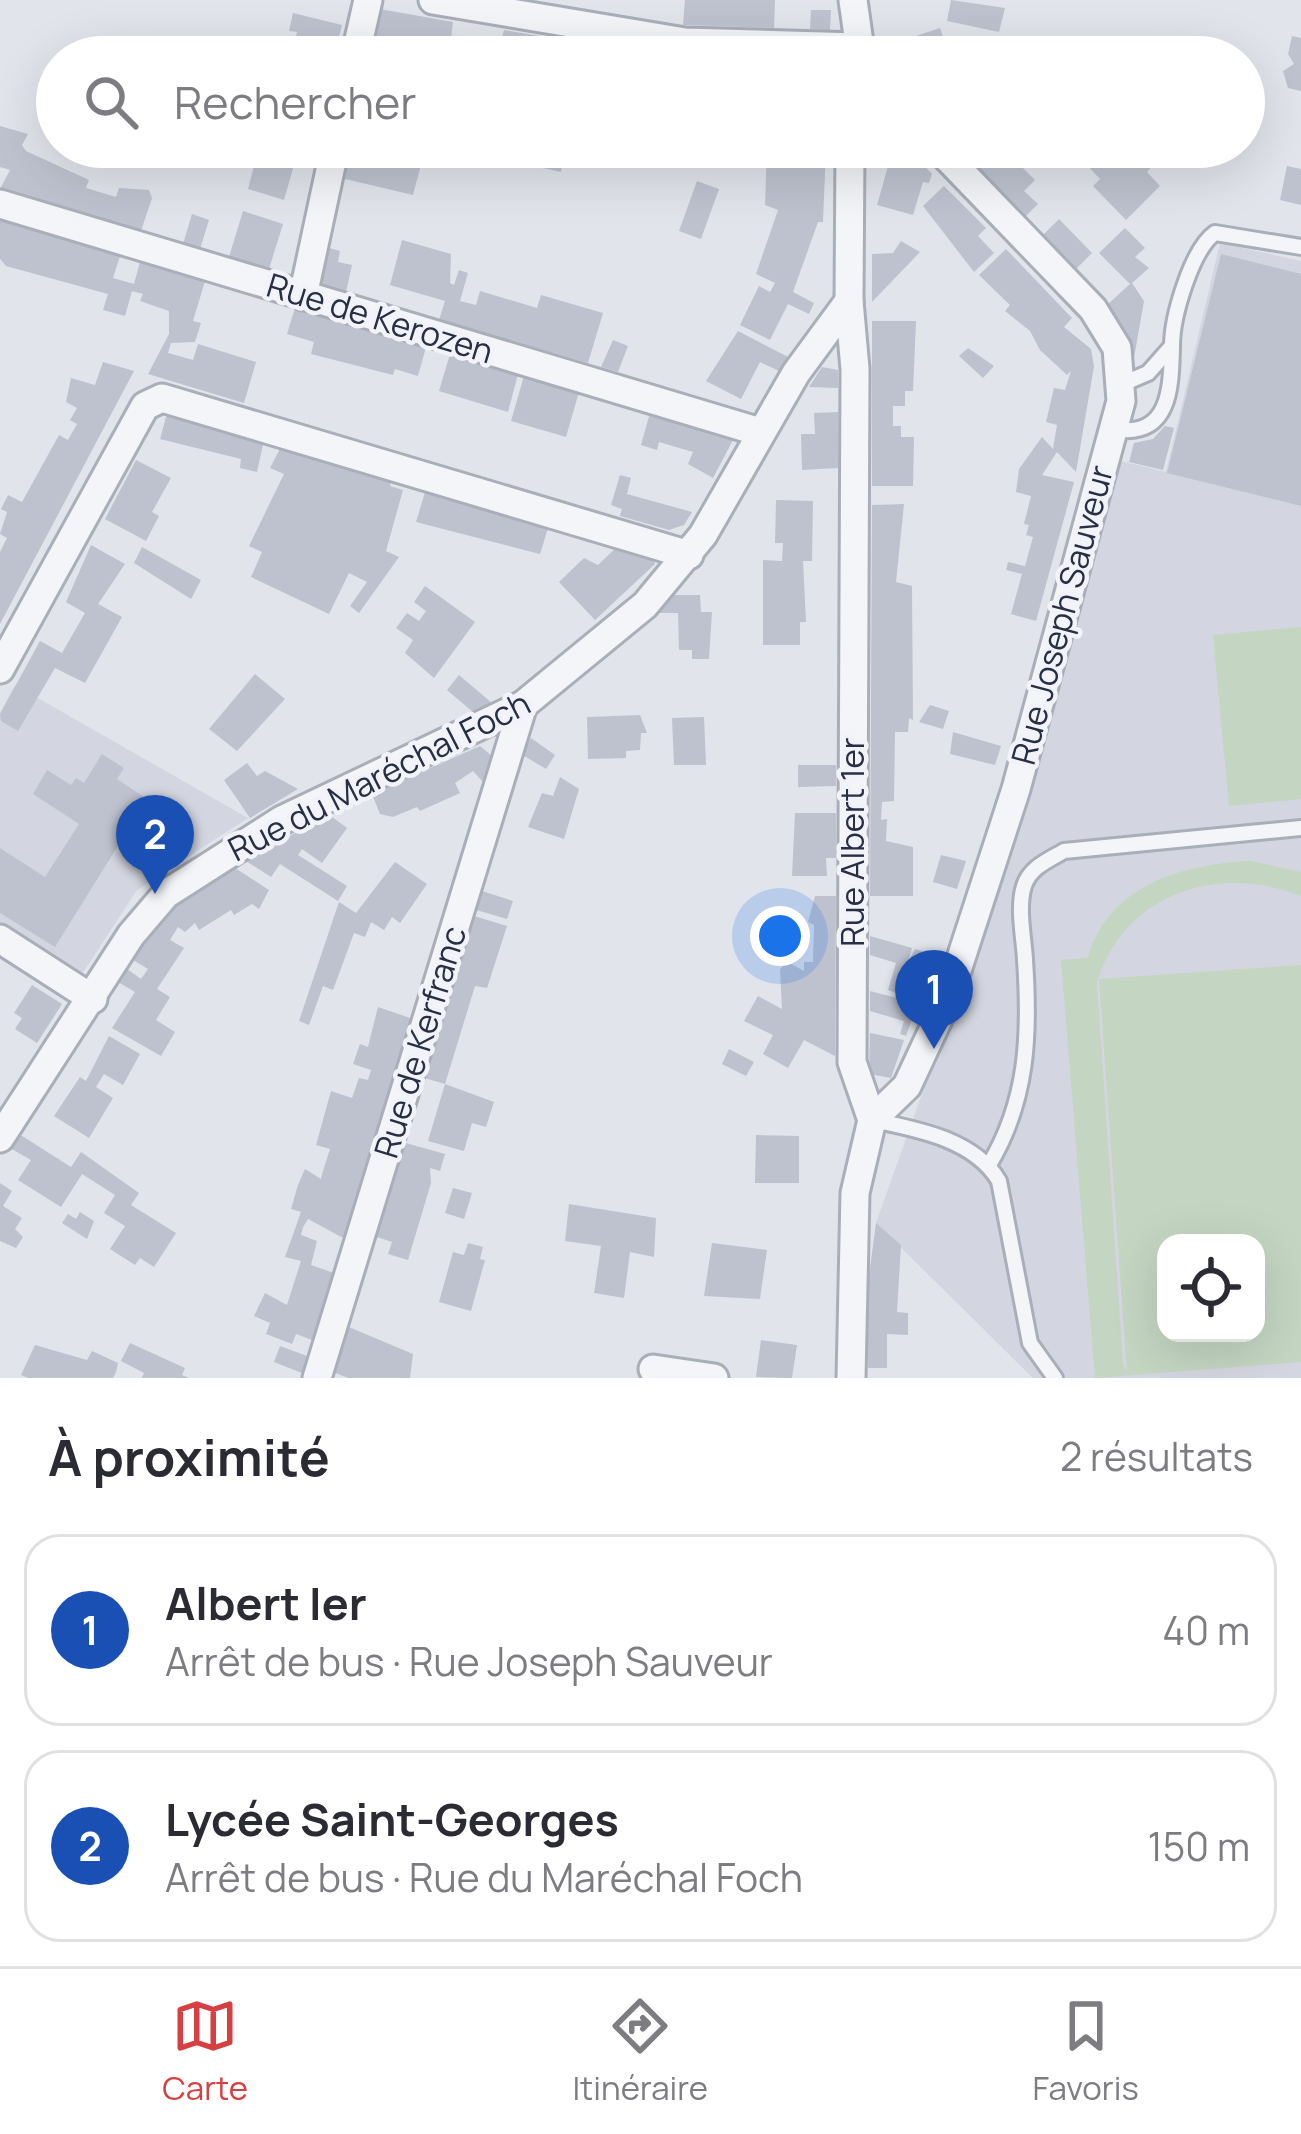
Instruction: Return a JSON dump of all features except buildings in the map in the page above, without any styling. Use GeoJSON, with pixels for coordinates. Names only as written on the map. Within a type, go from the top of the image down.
{"type":"FeatureCollection","features":[{"type":"Feature","properties":{"kind":"street"},"geometry":{"type":"LineString","coordinates":[[360,36],[368,0]]}},
{"type":"Feature","properties":{"kind":"street"},"geometry":{"type":"LineString","coordinates":[[433,0],[649,36]]}},
{"type":"Feature","properties":{"kind":"street"},"geometry":{"type":"LineString","coordinates":[[854,0],[856,36]]}},
{"type":"Feature","properties":{"kind":"street"},"geometry":{"type":"LineString","coordinates":[[303,296],[330,168]]}},
{"type":"Feature","properties":{"kind":"street","name":"Rue Albert 1er"},"geometry":{"type":"LineString","coordinates":[[852,168],[852,1062],[872,1120]]}},
{"type":"Feature","properties":{"kind":"street","name":"Rue Joseph Sauveur"},"geometry":{"type":"LineString","coordinates":[[872,1120],[907,1086],[947,998],[1016,788],[1122,384],[1117,349],[1093,309],[957,168]]}},
{"type":"Feature","properties":{"kind":"street","name":"Rue de Kerozen"},"geometry":{"type":"LineString","coordinates":[[0,204],[760,432]]}},
{"type":"Feature","properties":{"kind":"street","name":"Rue du Maréchal Foch"},"geometry":{"type":"LineString","coordinates":[[0,1138],[152,909],[224,855],[282,820],[523,705],[645,605],[689,555],[804,359],[849,301]]}},
{"type":"Feature","properties":{"kind":"street"},"geometry":{"type":"LineString","coordinates":[[0,669],[145,406],[162,398],[689,555]]}},
{"type":"Feature","properties":{"kind":"street","name":"Rue de Kerfranc"},"geometry":{"type":"LineString","coordinates":[[317,1378],[523,705]]}},
{"type":"Feature","properties":{"kind":"street"},"geometry":{"type":"LineString","coordinates":[[0,939],[93,999]]}},
{"type":"Feature","properties":{"kind":"street"},"geometry":{"type":"LineString","coordinates":[[851,1378],[855,1193],[872,1120]]}},
{"type":"Feature","properties":{"kind":"street"},"geometry":{"type":"LineString","coordinates":[[653,1370],[714,1378]]}},
{"type":"Feature","properties":{"kind":"lane"},"geometry":{"type":"LineString","coordinates":[[1113,429],[1132,433],[1148,427],[1173,385],[1172,346],[1194,255],[1204,240],[1216,233],[1301,247]]}},
{"type":"Feature","properties":{"kind":"lane"},"geometry":{"type":"LineString","coordinates":[[1122,384],[1148,373],[1172,346]]}},
{"type":"Feature","properties":{"kind":"lane"},"geometry":{"type":"LineString","coordinates":[[989,1165],[1011,1127],[1023,1089],[1028,1003],[1022,906],[1024,885],[1034,868],[1064,851],[1301,828]]}},
{"type":"Feature","properties":{"kind":"lane"},"geometry":{"type":"LineString","coordinates":[[872,1120],[915,1128],[989,1165],[999,1181],[1030,1343],[1055,1378]]}},
{"type":"Feature","properties":{"kind":"shaded area"},"geometry":{"type":"Polygon","coordinates":[[[1220,243],[1301,261],[1301,1378],[1033,1378],[876,1223],[1004,863],[1113,459],[1166,472],[1220,243]]]}},
{"type":"Feature","properties":{"kind":"shaded area"},"geometry":{"type":"Polygon","coordinates":[[[15,685],[248,818],[137,890],[80,977],[0,931],[0,713],[15,685]]]}},
{"type":"Feature","properties":{"kind":"green space"},"geometry":{"type":"Polygon","coordinates":[[[1301,627],[1301,799],[1229,806],[1213,635],[1301,627]]]}},
{"type":"Feature","properties":{"kind":"green space"},"geometry":{"type":"Polygon","coordinates":[[[1251,861],[1301,872],[1301,896],[1238,883],[1178,893],[1129,926],[1110,951],[1097,982],[1123,1364],[1127,1372],[1099,979],[1301,965],[1301,1362],[1095,1378],[1061,960],[1088,958],[1112,912],[1130,896],[1200,867],[1251,861]]]}},
{"type":"Feature","properties":{"kind":"place","name":"Lycée Saint-Georges"},"geometry":{"type":"Point","coordinates":[155,894]}},
{"type":"Feature","properties":{"kind":"place","name":"Albert Ier"},"geometry":{"type":"Point","coordinates":[934,1049]}}]}
